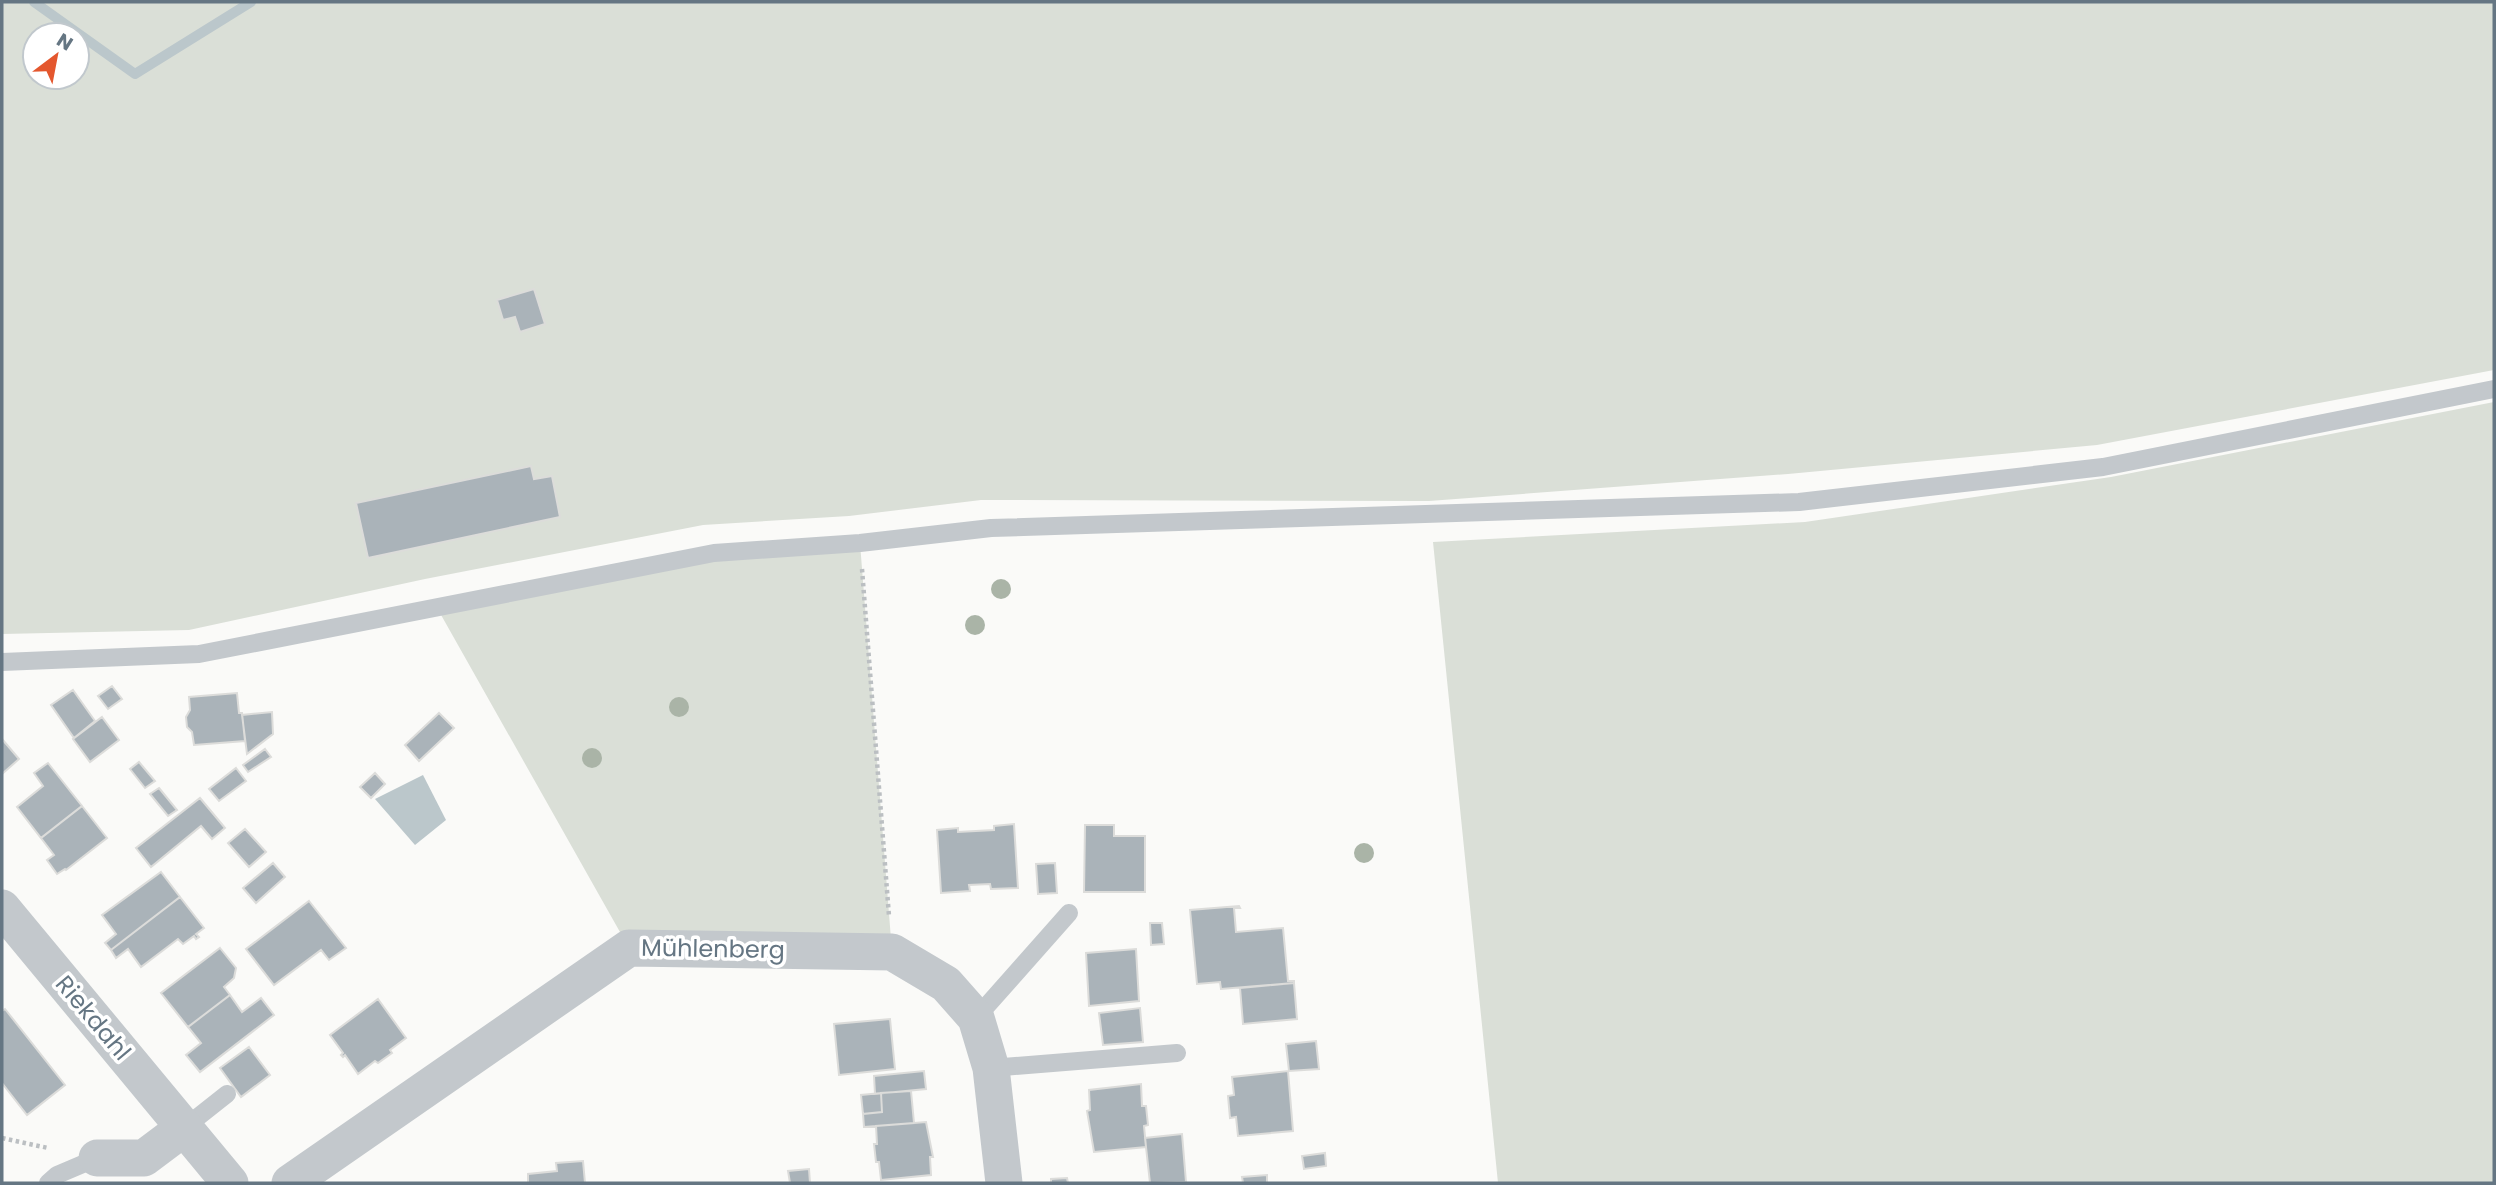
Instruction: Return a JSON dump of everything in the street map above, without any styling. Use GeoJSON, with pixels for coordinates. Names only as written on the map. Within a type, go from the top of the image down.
{"type":"FeatureCollection","features":[{"type":"Feature","properties":{"kind":"street","name":"Riekdahl"},"geometry":{"type":"LineString","coordinates":[[2,908],[230,1183]]}},
{"type":"Feature","properties":{"kind":"street","name":"Mühlenberg"},"geometry":{"type":"LineString","coordinates":[[290,1183],[629,948],[892,952],[946,984],[976,1018],[991,1068],[1004,1183]]}},
{"type":"Feature","properties":{"kind":"street"},"geometry":{"type":"LineString","coordinates":[[97,1158],[144,1158],[184,1128]]}},
{"type":"Feature","properties":{"kind":"lane"},"geometry":{"type":"LineString","coordinates":[[2,662],[199,654],[714,553],[860,543],[992,528],[1799,502],[2103,467],[2494,388]]}},
{"type":"Feature","properties":{"kind":"lane"},"geometry":{"type":"LineString","coordinates":[[976,1018],[1069,913]]}},
{"type":"Feature","properties":{"kind":"lane"},"geometry":{"type":"LineString","coordinates":[[991,1068],[1177,1052]]}},
{"type":"Feature","properties":{"kind":"lane"},"geometry":{"type":"LineString","coordinates":[[184,1128],[227,1094]]}},
{"type":"Feature","properties":{"kind":"lane"},"geometry":{"type":"LineString","coordinates":[[48,1183],[57,1175],[97,1158]]}},
{"type":"Feature","properties":{"kind":"path"},"geometry":{"type":"LineString","coordinates":[[860,543],[892,952]]}},
{"type":"Feature","properties":{"kind":"shaded area"},"geometry":{"type":"Polygon","coordinates":[[[2,2],[2494,2],[2494,370],[2097,445],[1788,474],[1429,501],[981,500],[849,516],[703,525],[425,579],[189,630],[2,634],[2,2]]]}},
{"type":"Feature","properties":{"kind":"shaded area"},"geometry":{"type":"Polygon","coordinates":[[[2494,402],[2494,1183],[1498,1183],[1433,542],[1805,522],[2111,477],[2494,402]]]}},
{"type":"Feature","properties":{"kind":"shaded area"},"geometry":{"type":"Polygon","coordinates":[[[860,543],[892,952],[629,948],[436,606],[714,553],[860,543]]]}},
{"type":"Feature","properties":{"kind":"shaded area"},"geometry":{"type":"Polygon","coordinates":[[[423,775],[446,820],[415,845],[375,799],[423,775]]]}},
{"type":"Feature","properties":{"kind":"building"},"geometry":{"type":"Polygon","coordinates":[[[534,289],[545,324],[520,332],[515,317],[503,320],[497,300],[534,289]]]}},
{"type":"Feature","properties":{"kind":"building"},"geometry":{"type":"Polygon","coordinates":[[[531,466],[534,479],[552,476],[560,517],[368,558],[356,503],[531,466]]]}},
{"type":"Feature","properties":{"kind":"building"},"geometry":{"type":"Polygon","coordinates":[[[112,686],[122,699],[108,709],[98,696],[112,686]]]}},
{"type":"Feature","properties":{"kind":"building"},"geometry":{"type":"Polygon","coordinates":[[[73,690],[95,721],[74,738],[51,705],[73,690]]]}},
{"type":"Feature","properties":{"kind":"building"},"geometry":{"type":"Polygon","coordinates":[[[237,693],[245,741],[194,745],[192,732],[187,727],[189,697],[237,693]]]}},
{"type":"Feature","properties":{"kind":"building"},"geometry":{"type":"Polygon","coordinates":[[[272,712],[273,734],[247,754],[242,715],[272,712]]]}},
{"type":"Feature","properties":{"kind":"building"},"geometry":{"type":"Polygon","coordinates":[[[439,713],[454,728],[419,761],[405,745],[439,713]]]}},
{"type":"Feature","properties":{"kind":"building"},"geometry":{"type":"Polygon","coordinates":[[[102,717],[119,740],[90,762],[73,739],[102,717]]]}},
{"type":"Feature","properties":{"kind":"building"},"geometry":{"type":"Polygon","coordinates":[[[2,739],[19,759],[2,774],[2,739]]]}},
{"type":"Feature","properties":{"kind":"building"},"geometry":{"type":"Polygon","coordinates":[[[265,749],[271,757],[248,772],[243,765],[265,749]]]}},
{"type":"Feature","properties":{"kind":"building"},"geometry":{"type":"Polygon","coordinates":[[[139,762],[155,781],[145,788],[130,769],[139,762]]]}},
{"type":"Feature","properties":{"kind":"building"},"geometry":{"type":"Polygon","coordinates":[[[48,763],[82,806],[41,838],[17,807],[43,786],[34,773],[48,763]]]}},
{"type":"Feature","properties":{"kind":"building"},"geometry":{"type":"Polygon","coordinates":[[[236,768],[246,781],[219,801],[209,789],[236,768]]]}},
{"type":"Feature","properties":{"kind":"building"},"geometry":{"type":"Polygon","coordinates":[[[375,773],[385,784],[371,798],[360,787],[375,773]]]}},
{"type":"Feature","properties":{"kind":"building"},"geometry":{"type":"Polygon","coordinates":[[[159,788],[177,810],[168,816],[150,794],[159,788]]]}},
{"type":"Feature","properties":{"kind":"building"},"geometry":{"type":"Polygon","coordinates":[[[200,798],[225,828],[212,839],[201,826],[151,867],[136,848],[200,798]]]}},
{"type":"Feature","properties":{"kind":"building"},"geometry":{"type":"Polygon","coordinates":[[[82,806],[107,838],[57,874],[47,860],[54,855],[41,838],[82,806]]]}},
{"type":"Feature","properties":{"kind":"building"},"geometry":{"type":"Polygon","coordinates":[[[1014,824],[1018,888],[991,889],[990,884],[969,885],[970,891],[941,893],[937,830],[994,830],[994,826],[1014,824]]]}},
{"type":"Feature","properties":{"kind":"building"},"geometry":{"type":"Polygon","coordinates":[[[1085,825],[1114,825],[1114,836],[1145,836],[1145,892],[1084,892],[1085,825]]]}},
{"type":"Feature","properties":{"kind":"building"},"geometry":{"type":"Polygon","coordinates":[[[245,829],[266,852],[249,867],[228,843],[245,829]]]}},
{"type":"Feature","properties":{"kind":"building"},"geometry":{"type":"Polygon","coordinates":[[[273,863],[285,877],[256,903],[243,888],[273,863]]]}},
{"type":"Feature","properties":{"kind":"building"},"geometry":{"type":"Polygon","coordinates":[[[1055,863],[1057,893],[1038,894],[1036,864],[1055,863]]]}},
{"type":"Feature","properties":{"kind":"building"},"geometry":{"type":"Polygon","coordinates":[[[161,872],[180,897],[111,950],[105,943],[116,934],[102,915],[161,872]]]}},
{"type":"Feature","properties":{"kind":"building"},"geometry":{"type":"Polygon","coordinates":[[[180,897],[204,928],[196,934],[199,937],[196,939],[194,936],[183,944],[178,939],[141,967],[128,949],[116,958],[111,950],[180,897]]]}},
{"type":"Feature","properties":{"kind":"building"},"geometry":{"type":"Polygon","coordinates":[[[309,901],[346,948],[329,960],[321,950],[274,985],[246,949],[309,901]]]}},
{"type":"Feature","properties":{"kind":"building"},"geometry":{"type":"Polygon","coordinates":[[[1239,906],[1240,908],[1234,908],[1236,932],[1283,928],[1288,981],[1294,983],[1221,989],[1220,982],[1197,984],[1190,910],[1239,906]]]}},
{"type":"Feature","properties":{"kind":"building"},"geometry":{"type":"Polygon","coordinates":[[[1150,923],[1162,923],[1164,944],[1151,945],[1150,923]]]}},
{"type":"Feature","properties":{"kind":"building"},"geometry":{"type":"Polygon","coordinates":[[[220,948],[236,968],[234,978],[224,987],[230,995],[188,1027],[161,993],[220,948]]]}},
{"type":"Feature","properties":{"kind":"building"},"geometry":{"type":"Polygon","coordinates":[[[1136,949],[1139,1001],[1089,1006],[1086,953],[1136,949]]]}},
{"type":"Feature","properties":{"kind":"building"},"geometry":{"type":"Polygon","coordinates":[[[1294,983],[1297,1019],[1243,1024],[1240,988],[1294,983]]]}},
{"type":"Feature","properties":{"kind":"building"},"geometry":{"type":"Polygon","coordinates":[[[230,995],[242,1012],[261,998],[274,1015],[200,1072],[186,1055],[201,1043],[188,1027],[230,995]]]}},
{"type":"Feature","properties":{"kind":"building"},"geometry":{"type":"Polygon","coordinates":[[[378,999],[406,1038],[390,1050],[392,1053],[378,1063],[375,1061],[358,1074],[345,1055],[341,1055],[343,1053],[330,1035],[378,999]]]}},
{"type":"Feature","properties":{"kind":"building"},"geometry":{"type":"Polygon","coordinates":[[[1140,1008],[1143,1042],[1103,1045],[1099,1013],[1140,1008]]]}},
{"type":"Feature","properties":{"kind":"building"},"geometry":{"type":"Polygon","coordinates":[[[5,1009],[65,1085],[27,1115],[2,1083],[2,1011],[5,1009]]]}},
{"type":"Feature","properties":{"kind":"building"},"geometry":{"type":"Polygon","coordinates":[[[890,1019],[895,1069],[839,1075],[834,1024],[890,1019]]]}},
{"type":"Feature","properties":{"kind":"building"},"geometry":{"type":"Polygon","coordinates":[[[1316,1041],[1319,1069],[1289,1071],[1286,1044],[1316,1041]]]}},
{"type":"Feature","properties":{"kind":"building"},"geometry":{"type":"Polygon","coordinates":[[[249,1047],[270,1075],[241,1097],[220,1068],[249,1047]]]}},
{"type":"Feature","properties":{"kind":"building"},"geometry":{"type":"Polygon","coordinates":[[[924,1071],[926,1089],[875,1094],[874,1076],[924,1071]]]}},
{"type":"Feature","properties":{"kind":"building"},"geometry":{"type":"Polygon","coordinates":[[[1288,1071],[1293,1131],[1238,1136],[1236,1117],[1230,1118],[1228,1096],[1234,1095],[1232,1077],[1288,1071]]]}},
{"type":"Feature","properties":{"kind":"building"},"geometry":{"type":"Polygon","coordinates":[[[1141,1084],[1142,1106],[1146,1106],[1148,1125],[1144,1126],[1146,1147],[1094,1152],[1087,1111],[1090,1110],[1089,1090],[1141,1084]]]}},
{"type":"Feature","properties":{"kind":"building"},"geometry":{"type":"Polygon","coordinates":[[[911,1091],[914,1123],[864,1127],[863,1114],[882,1112],[881,1093],[911,1091]]]}},
{"type":"Feature","properties":{"kind":"building"},"geometry":{"type":"Polygon","coordinates":[[[881,1093],[882,1112],[863,1114],[861,1095],[881,1093]]]}},
{"type":"Feature","properties":{"kind":"building"},"geometry":{"type":"Polygon","coordinates":[[[926,1122],[933,1157],[930,1157],[931,1175],[881,1180],[874,1144],[877,1144],[876,1126],[926,1122]]]}},
{"type":"Feature","properties":{"kind":"building"},"geometry":{"type":"Polygon","coordinates":[[[1182,1134],[1186,1182],[1150,1183],[1145,1138],[1182,1134]]]}},
{"type":"Feature","properties":{"kind":"building"},"geometry":{"type":"Polygon","coordinates":[[[1325,1153],[1326,1166],[1304,1169],[1302,1156],[1325,1153]]]}},
{"type":"Feature","properties":{"kind":"building"},"geometry":{"type":"Polygon","coordinates":[[[583,1161],[585,1183],[528,1183],[528,1174],[557,1171],[556,1163],[583,1161]]]}},
{"type":"Feature","properties":{"kind":"building"},"geometry":{"type":"Polygon","coordinates":[[[809,1169],[810,1183],[790,1183],[788,1171],[809,1169]]]}},
{"type":"Feature","properties":{"kind":"building"},"geometry":{"type":"Polygon","coordinates":[[[1267,1175],[1267,1183],[1243,1183],[1242,1177],[1267,1175]]]}},
{"type":"Feature","properties":{"kind":"building"},"geometry":{"type":"Polygon","coordinates":[[[1067,1178],[1068,1183],[1051,1183],[1051,1179],[1067,1178]]]}},
{"type":"Feature","properties":{"kind":"waterway"},"geometry":{"type":"LineString","coordinates":[[34,2],[135,74],[251,2]]}}]}
